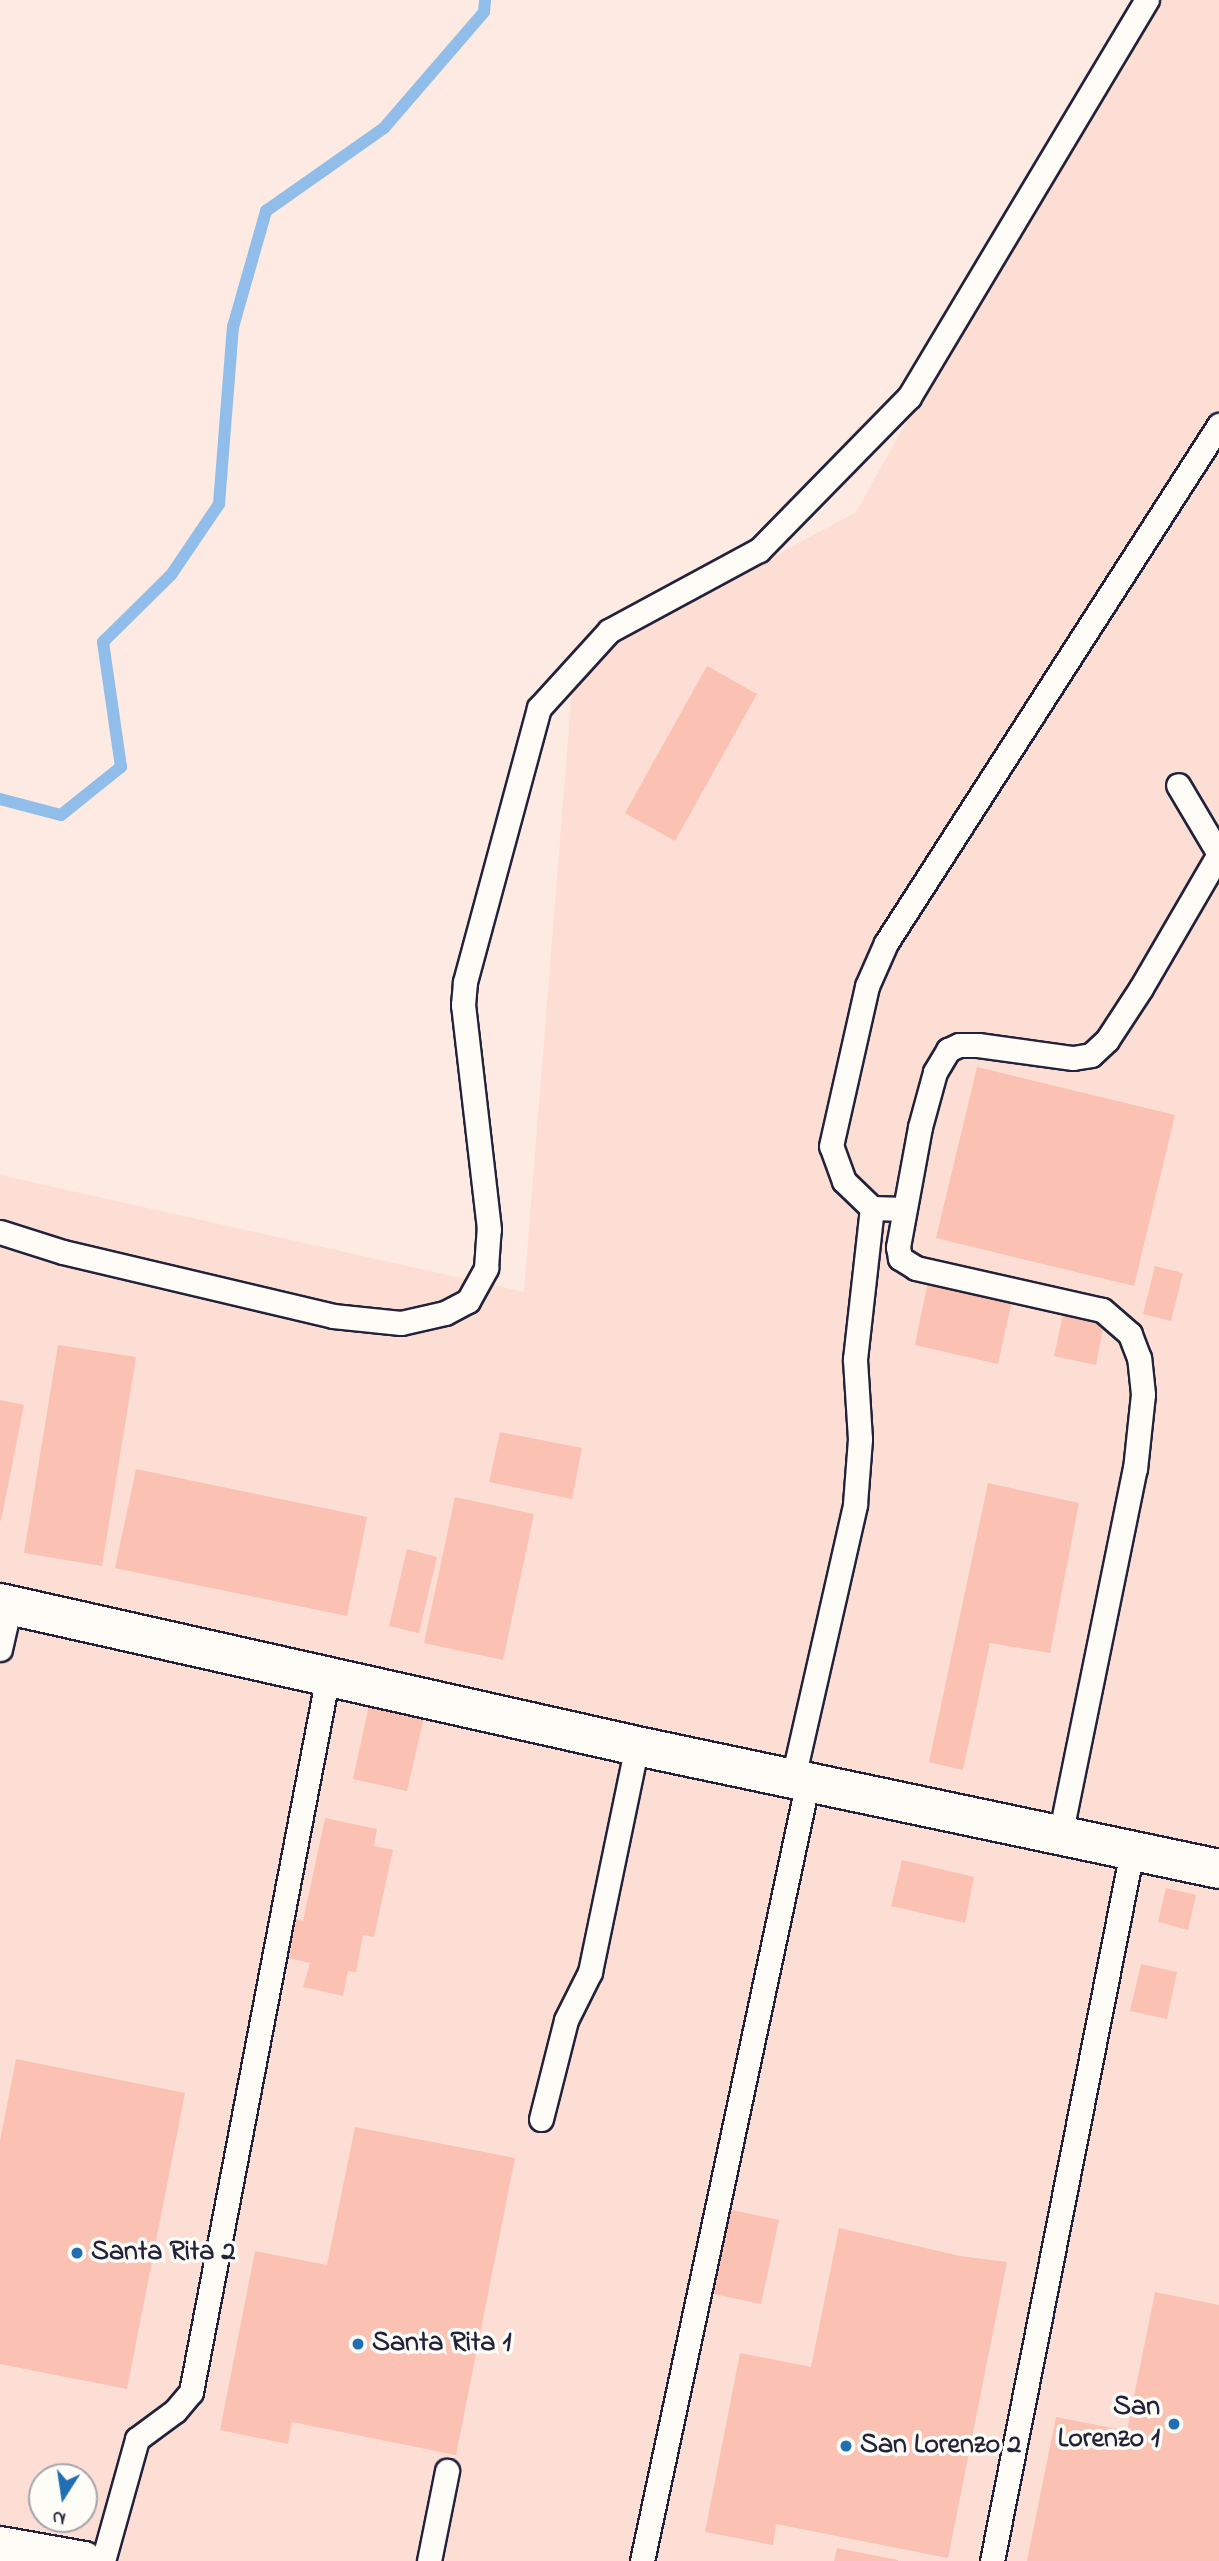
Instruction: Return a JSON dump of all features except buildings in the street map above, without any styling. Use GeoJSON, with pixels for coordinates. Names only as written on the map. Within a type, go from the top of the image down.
{"type":"FeatureCollection","features":[{"type":"Feature","properties":{"kind":"street"},"geometry":{"type":"LineString","coordinates":[[5,1604],[636,1746],[1219,1869]]}},
{"type":"Feature","properties":{"kind":"street"},"geometry":{"type":"LineString","coordinates":[[0,2546],[84,2561]]}},
{"type":"Feature","properties":{"kind":"lane"},"geometry":{"type":"LineString","coordinates":[[0,1232],[75,1255],[333,1316],[401,1323],[445,1313],[468,1301],[486,1268],[489,1229],[463,1005],[465,982],[539,708],[609,631],[759,550],[909,397],[1147,0]]}},
{"type":"Feature","properties":{"kind":"lane"},"geometry":{"type":"LineString","coordinates":[[904,1209],[872,1208],[844,1181],[831,1146],[867,986],[886,943],[1219,425]]}},
{"type":"Feature","properties":{"kind":"lane"},"geometry":{"type":"LineString","coordinates":[[1060,1836],[1135,1469],[1143,1394],[1139,1358],[1130,1334],[1102,1310],[906,1264],[898,1247],[927,1101],[940,1060],[948,1050],[969,1045],[1073,1058],[1091,1055],[1107,1040],[1141,988],[1219,855],[1178,785]]}},
{"type":"Feature","properties":{"kind":"lane"},"geometry":{"type":"LineString","coordinates":[[642,2561],[855,1504],[860,1439],[855,1359],[872,1208]]}},
{"type":"Feature","properties":{"kind":"lane"},"geometry":{"type":"LineString","coordinates":[[0,1649],[5,1604]]}},
{"type":"Feature","properties":{"kind":"lane"},"geometry":{"type":"LineString","coordinates":[[103,2561],[136,2439],[175,2412],[191,2392],[328,1675]]}},
{"type":"Feature","properties":{"kind":"lane"},"geometry":{"type":"LineString","coordinates":[[541,2119],[566,2020],[590,1972],[636,1746]]}},
{"type":"Feature","properties":{"kind":"lane"},"geometry":{"type":"LineString","coordinates":[[992,2561],[1132,1851]]}},
{"type":"Feature","properties":{"kind":"lane"},"geometry":{"type":"LineString","coordinates":[[429,2561],[447,2471]]}},
{"type":"Feature","properties":{"kind":"shaded area"},"geometry":{"type":"Polygon","coordinates":[[[1143,0],[1219,0],[1219,2561],[0,2561],[0,1175],[524,1292],[574,665],[856,512],[1143,0]]]}},
{"type":"Feature","properties":{"kind":"waterway"},"geometry":{"type":"LineString","coordinates":[[0,799],[61,815],[121,767],[103,642],[171,575],[219,504],[233,327],[266,211],[384,128],[484,12],[485,0]]}},
{"type":"Feature","properties":{"kind":"place","name":"Santa Rita 2"},"geometry":{"type":"Point","coordinates":[77,2253]}},
{"type":"Feature","properties":{"kind":"place","name":"Santa Rita 1"},"geometry":{"type":"Point","coordinates":[358,2344]}},
{"type":"Feature","properties":{"kind":"place","name":"San Lorenzo 1"},"geometry":{"type":"Point","coordinates":[1174,2424]}},
{"type":"Feature","properties":{"kind":"place","name":"San Lorenzo 2"},"geometry":{"type":"Point","coordinates":[846,2446]}}]}
